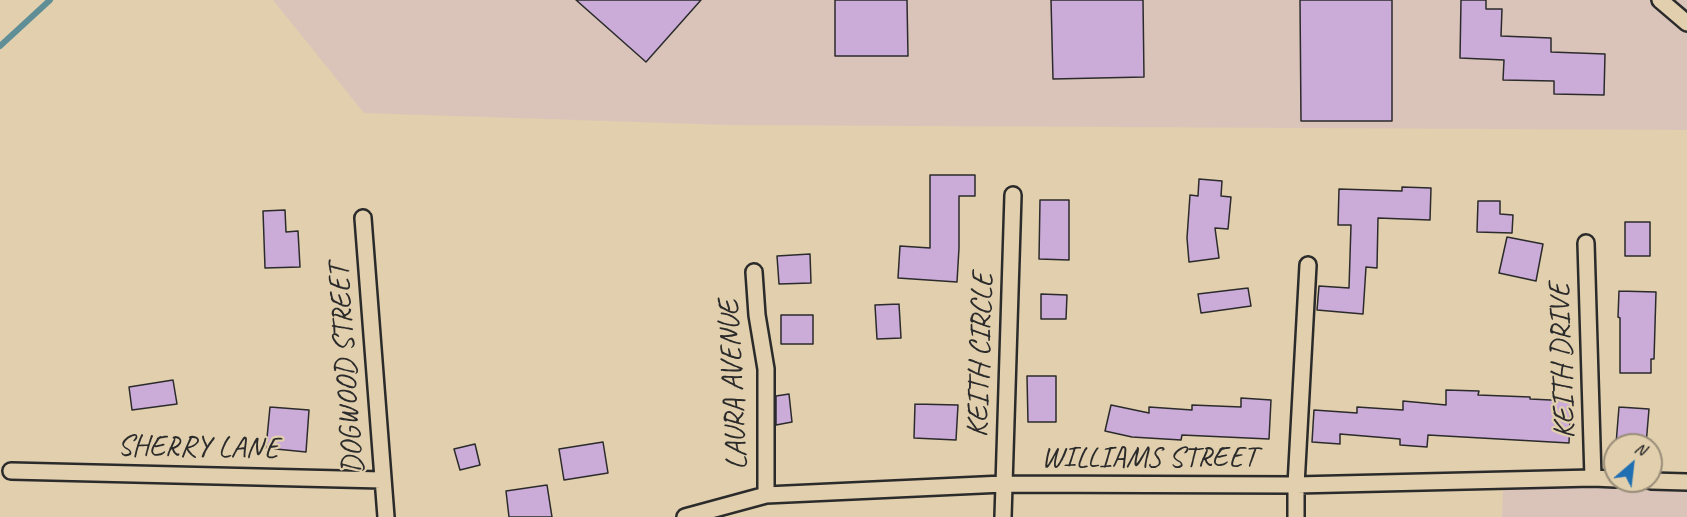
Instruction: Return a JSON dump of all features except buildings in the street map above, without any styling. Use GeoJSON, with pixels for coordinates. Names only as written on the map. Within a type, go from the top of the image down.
{"type":"FeatureCollection","features":[{"type":"Feature","properties":{"kind":"street"},"geometry":{"type":"LineString","coordinates":[[1660,0],[1687,23]]}},
{"type":"Feature","properties":{"kind":"street","name":"KEITH CIRCLE"},"geometry":{"type":"LineString","coordinates":[[1003,517],[1013,195]]}},
{"type":"Feature","properties":{"kind":"street","name":"DOGWOOD STREET"},"geometry":{"type":"LineString","coordinates":[[363,218],[386,517]]}},
{"type":"Feature","properties":{"kind":"street","name":"KEITH DRIVE"},"geometry":{"type":"LineString","coordinates":[[1586,243],[1593,478]]}},
{"type":"Feature","properties":{"kind":"street"},"geometry":{"type":"LineString","coordinates":[[1296,517],[1308,265]]}},
{"type":"Feature","properties":{"kind":"street","name":"LAURA AVENUE"},"geometry":{"type":"LineString","coordinates":[[754,272],[757,315],[766,369],[766,495]]}},
{"type":"Feature","properties":{"kind":"street","name":"SHERRY LANE"},"geometry":{"type":"LineString","coordinates":[[11,471],[382,480]]}},
{"type":"Feature","properties":{"kind":"street","name":"WILLIAMS STREET"},"geometry":{"type":"LineString","coordinates":[[685,517],[766,495],[1004,484],[1296,485],[1603,478]]}},
{"type":"Feature","properties":{"kind":"street"},"geometry":{"type":"LineString","coordinates":[[1663,481],[1687,482]]}},
{"type":"Feature","properties":{"kind":"shaded area"},"geometry":{"type":"Polygon","coordinates":[[[273,0],[1687,0],[1687,130],[728,125],[364,113],[273,0]]]}},
{"type":"Feature","properties":{"kind":"shaded area"},"geometry":{"type":"Polygon","coordinates":[[[1504,471],[1603,476],[1603,493],[1663,493],[1663,481],[1687,481],[1687,517],[1502,517],[1504,471]]]}},
{"type":"Feature","properties":{"kind":"waterway"},"geometry":{"type":"LineString","coordinates":[[0,46],[50,0]]}}]}
